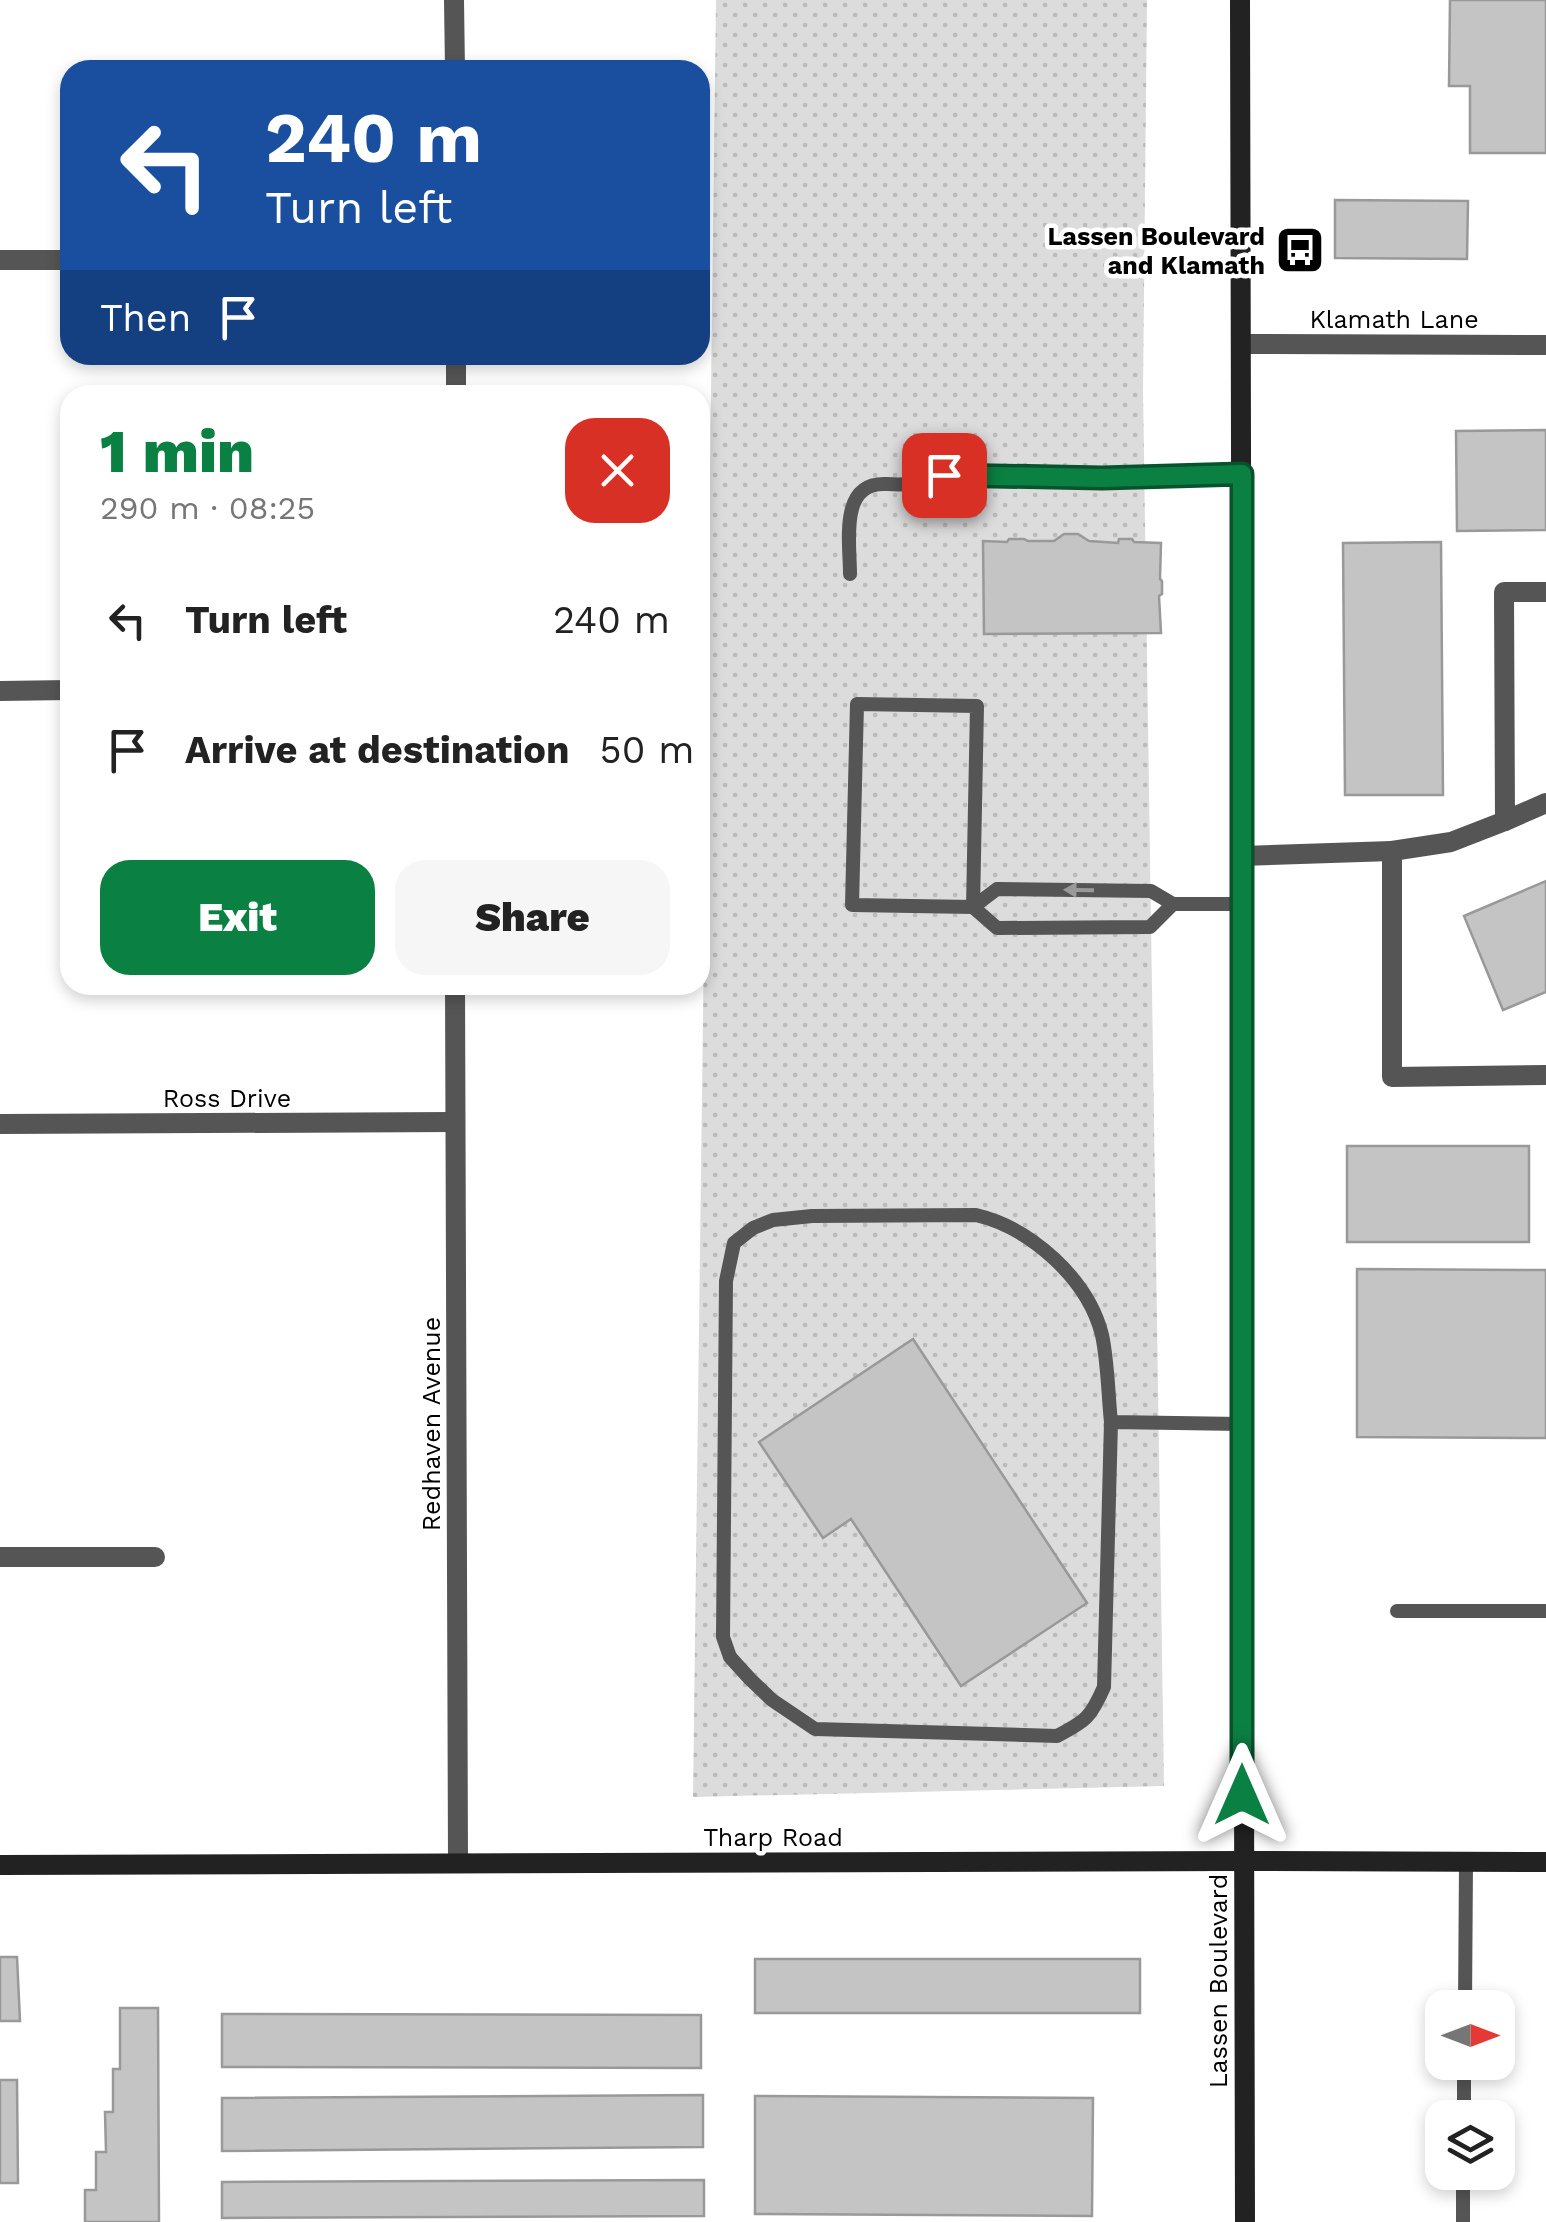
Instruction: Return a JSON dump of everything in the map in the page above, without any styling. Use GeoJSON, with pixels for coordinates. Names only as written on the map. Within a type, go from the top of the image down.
{"type":"FeatureCollection","features":[{"type":"Feature","properties":{"kind":"street"},"geometry":{"type":"LineString","coordinates":[[454,0],[455,60]]}},
{"type":"Feature","properties":{"kind":"street","name":"Lassen Boulevard"},"geometry":{"type":"LineString","coordinates":[[1240,0],[1244,2222]]}},
{"type":"Feature","properties":{"kind":"street"},"geometry":{"type":"LineString","coordinates":[[0,260],[60,260]]}},
{"type":"Feature","properties":{"kind":"street","name":"Klamath Lane"},"geometry":{"type":"LineString","coordinates":[[1242,344],[1546,344]]}},
{"type":"Feature","properties":{"kind":"street"},"geometry":{"type":"LineString","coordinates":[[1504,821],[1504,592],[1546,592]]}},
{"type":"Feature","properties":{"kind":"street"},"geometry":{"type":"LineString","coordinates":[[0,690],[60,690]]}},
{"type":"Feature","properties":{"kind":"street"},"geometry":{"type":"LineString","coordinates":[[1242,856],[1392,851],[1451,842],[1546,803]]}},
{"type":"Feature","properties":{"kind":"street"},"geometry":{"type":"LineString","coordinates":[[1392,851],[1392,1077],[1546,1075]]}},
{"type":"Feature","properties":{"kind":"street","name":"Redhaven Avenue"},"geometry":{"type":"LineString","coordinates":[[455,995],[458,1862]]}},
{"type":"Feature","properties":{"kind":"street","name":"Ross Drive"},"geometry":{"type":"LineString","coordinates":[[0,1124],[455,1122]]}},
{"type":"Feature","properties":{"kind":"street"},"geometry":{"type":"LineString","coordinates":[[0,1557],[155,1557]]}},
{"type":"Feature","properties":{"kind":"street","name":"Tharp Road"},"geometry":{"type":"LineString","coordinates":[[0,1865],[1546,1862]]}},
{"type":"Feature","properties":{"kind":"lane"},"geometry":{"type":"LineString","coordinates":[[850,574],[851,508],[857,494],[867,486],[918,484],[930,474],[1102,478],[1242,474]]}},
{"type":"Feature","properties":{"kind":"lane"},"geometry":{"type":"LineString","coordinates":[[973,907],[976,706],[857,704],[852,905],[973,907],[998,888],[1151,891],[1173,904],[1242,904]]}},
{"type":"Feature","properties":{"kind":"lane"},"geometry":{"type":"LineString","coordinates":[[973,907],[998,928],[1150,927],[1173,904]]}},
{"type":"Feature","properties":{"kind":"lane"},"geometry":{"type":"LineString","coordinates":[[976,1215],[1023,1233],[1074,1281],[1090,1306],[1102,1334],[1112,1422],[1104,1687],[1082,1724],[1058,1736],[815,1729],[772,1700],[730,1656],[723,1636],[726,1281],[734,1243],[753,1228],[773,1220],[812,1216],[976,1215]]}},
{"type":"Feature","properties":{"kind":"lane"},"geometry":{"type":"LineString","coordinates":[[1112,1422],[1242,1424]]}},
{"type":"Feature","properties":{"kind":"lane"},"geometry":{"type":"LineString","coordinates":[[1397,1611],[1546,1611]]}},
{"type":"Feature","properties":{"kind":"lane"},"geometry":{"type":"LineString","coordinates":[[1465,1990],[1466,1862]]}},
{"type":"Feature","properties":{"kind":"lane"},"geometry":{"type":"LineString","coordinates":[[1463,2190],[1463,2222]]}},
{"type":"Feature","properties":{"kind":"shaded area"},"geometry":{"type":"Polygon","coordinates":[[[716,0],[1147,0],[1143,390],[1164,1786],[693,1797],[703,995],[710,995],[710,469],[716,0]]]}},
{"type":"Feature","properties":{"kind":"building"},"geometry":{"type":"Polygon","coordinates":[[[1450,0],[1546,0],[1546,153],[1470,153],[1470,86],[1449,86],[1450,0]]]}},
{"type":"Feature","properties":{"kind":"building"},"geometry":{"type":"Polygon","coordinates":[[[1335,200],[1468,201],[1467,259],[1335,258],[1335,200]]]}},
{"type":"Feature","properties":{"kind":"building"},"geometry":{"type":"Polygon","coordinates":[[[1546,430],[1546,530],[1457,531],[1456,431],[1546,430]]]}},
{"type":"Feature","properties":{"kind":"building"},"geometry":{"type":"Polygon","coordinates":[[[1064,534],[1078,534],[1089,541],[1118,543],[1119,539],[1132,539],[1161,543],[1161,633],[984,634],[983,541],[1054,541],[1064,534]]]}},
{"type":"Feature","properties":{"kind":"building"},"geometry":{"type":"Polygon","coordinates":[[[1441,542],[1443,795],[1345,795],[1343,543],[1441,542]]]}},
{"type":"Feature","properties":{"kind":"building"},"geometry":{"type":"Polygon","coordinates":[[[1546,881],[1546,992],[1503,1010],[1464,916],[1546,881]]]}},
{"type":"Feature","properties":{"kind":"building"},"geometry":{"type":"Polygon","coordinates":[[[1347,1146],[1529,1146],[1529,1242],[1347,1242],[1347,1146]]]}},
{"type":"Feature","properties":{"kind":"building"},"geometry":{"type":"Polygon","coordinates":[[[1357,1269],[1546,1270],[1546,1438],[1357,1437],[1357,1269]]]}},
{"type":"Feature","properties":{"kind":"building"},"geometry":{"type":"Polygon","coordinates":[[[913,1339],[1087,1603],[961,1686],[851,1519],[823,1538],[759,1442],[913,1339]]]}},
{"type":"Feature","properties":{"kind":"building"},"geometry":{"type":"Polygon","coordinates":[[[0,1957],[17,1957],[20,2021],[0,2021],[0,1957]]]}},
{"type":"Feature","properties":{"kind":"building"},"geometry":{"type":"Polygon","coordinates":[[[755,1959],[1140,1959],[1140,2013],[755,2013],[755,1959]]]}},
{"type":"Feature","properties":{"kind":"building"},"geometry":{"type":"Polygon","coordinates":[[[120,2008],[158,2008],[159,2222],[85,2222],[85,2190],[96,2190],[96,2152],[106,2152],[105,2112],[113,2112],[113,2069],[120,2069],[120,2008]]]}},
{"type":"Feature","properties":{"kind":"building"},"geometry":{"type":"Polygon","coordinates":[[[222,2014],[701,2015],[701,2068],[222,2067],[222,2014]]]}},
{"type":"Feature","properties":{"kind":"building"},"geometry":{"type":"Polygon","coordinates":[[[0,2080],[17,2080],[18,2183],[0,2183],[0,2080]]]}},
{"type":"Feature","properties":{"kind":"building"},"geometry":{"type":"Polygon","coordinates":[[[703,2095],[703,2147],[222,2151],[222,2098],[703,2095]]]}},
{"type":"Feature","properties":{"kind":"building"},"geometry":{"type":"Polygon","coordinates":[[[755,2096],[1093,2098],[1092,2216],[755,2214],[755,2096]]]}},
{"type":"Feature","properties":{"kind":"building"},"geometry":{"type":"Polygon","coordinates":[[[704,2180],[704,2216],[222,2218],[222,2182],[704,2180]]]}},
{"type":"Feature","properties":{"kind":"place","name":"Lassen Boulevard and Klamath"},"geometry":{"type":"Point","coordinates":[1300,250]}},
{"type":"Feature","properties":{"kind":"route"},"geometry":{"type":"LineString","coordinates":[[944,475],[1154,478],[1242,474],[1242,1795]]}}]}
